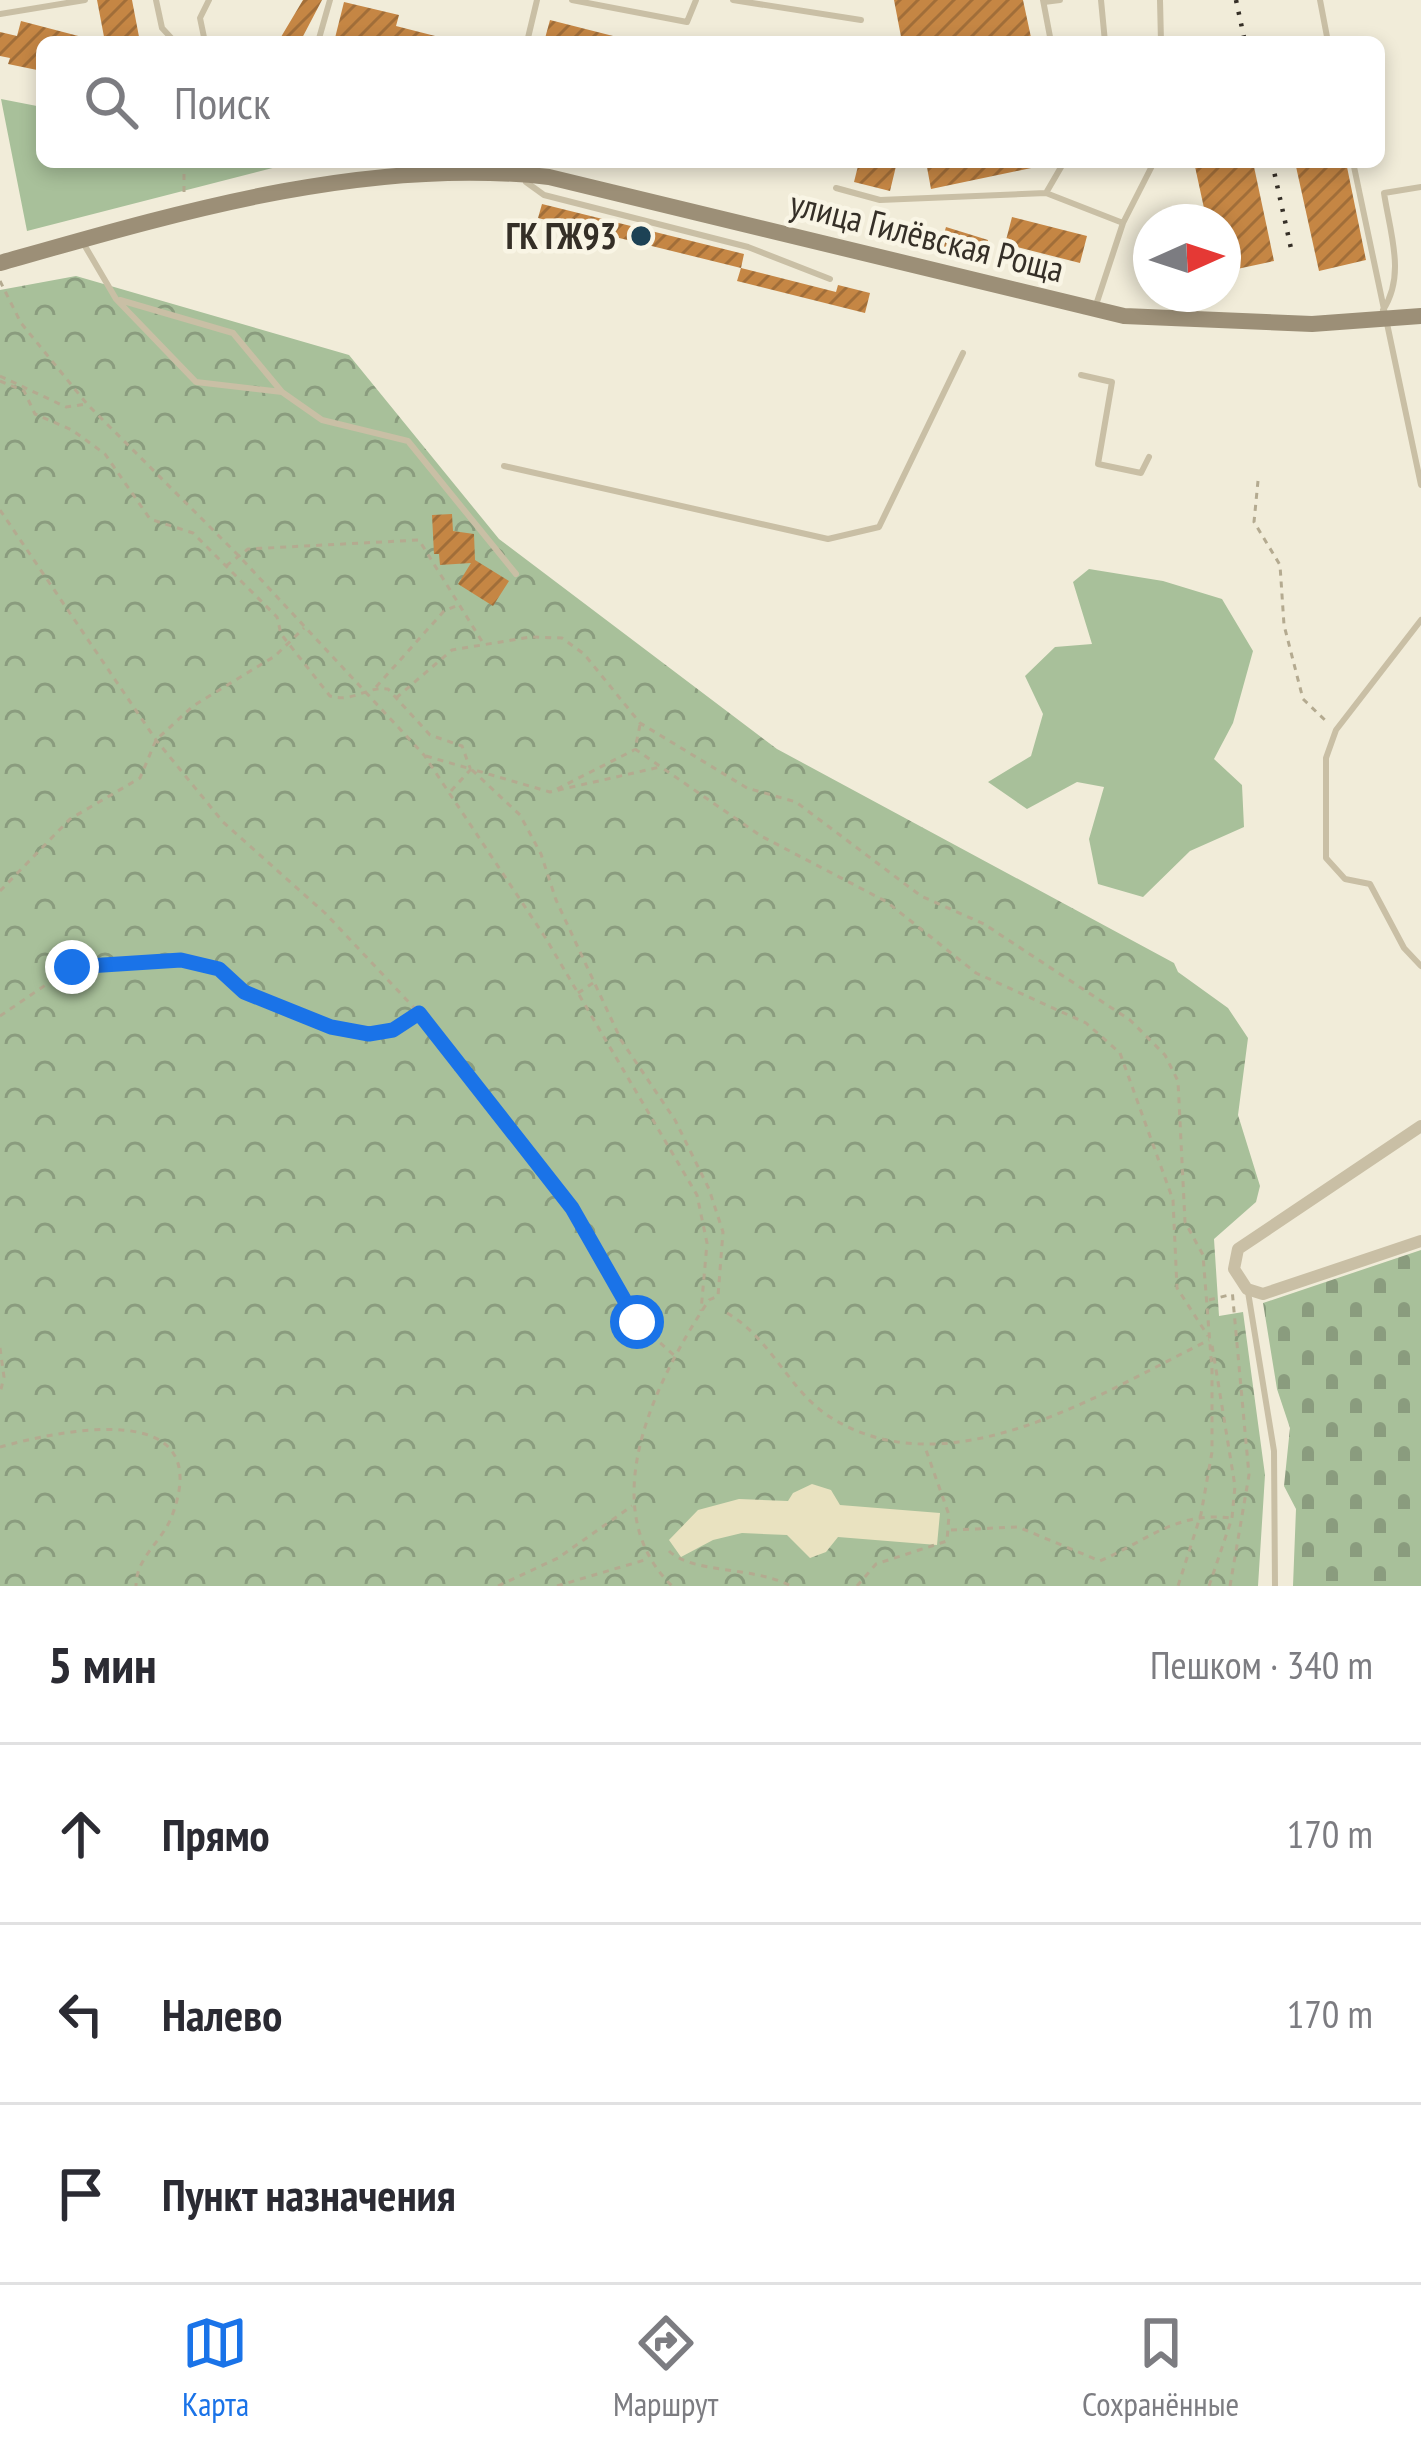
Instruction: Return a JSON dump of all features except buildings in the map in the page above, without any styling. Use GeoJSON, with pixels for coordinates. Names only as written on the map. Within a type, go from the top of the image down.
{"type":"FeatureCollection","features":[{"type":"Feature","properties":{"kind":"street","name":"улица Гилёвская Роща"},"geometry":{"type":"LineString","coordinates":[[2,257],[380,176],[485,168]]}},
{"type":"Feature","properties":{"kind":"street","name":"улица Гилёвская Роща"},"geometry":{"type":"LineString","coordinates":[[495,168],[549,177],[1094,311],[1194,322],[1421,316]]}},
{"type":"Feature","properties":{"kind":"street"},"geometry":{"type":"LineString","coordinates":[[1421,1126],[1238,1249],[1234,1269],[1247,1289],[1263,1294],[1421,1241]]}},
{"type":"Feature","properties":{"kind":"lane"},"geometry":{"type":"LineString","coordinates":[[0,14],[85,0]]}},
{"type":"Feature","properties":{"kind":"lane"},"geometry":{"type":"LineString","coordinates":[[156,0],[162,28],[169,36]]}},
{"type":"Feature","properties":{"kind":"lane"},"geometry":{"type":"LineString","coordinates":[[204,36],[200,18],[208,0]]}},
{"type":"Feature","properties":{"kind":"lane"},"geometry":{"type":"LineString","coordinates":[[320,36],[330,0]]}},
{"type":"Feature","properties":{"kind":"lane"},"geometry":{"type":"LineString","coordinates":[[528,36],[536,0]]}},
{"type":"Feature","properties":{"kind":"lane"},"geometry":{"type":"LineString","coordinates":[[572,0],[688,22],[696,0]]}},
{"type":"Feature","properties":{"kind":"lane"},"geometry":{"type":"LineString","coordinates":[[733,0],[862,20]]}},
{"type":"Feature","properties":{"kind":"lane"},"geometry":{"type":"LineString","coordinates":[[1050,36],[1044,1],[1060,0]]}},
{"type":"Feature","properties":{"kind":"lane"},"geometry":{"type":"LineString","coordinates":[[1101,0],[1104,36]]}},
{"type":"Feature","properties":{"kind":"lane"},"geometry":{"type":"LineString","coordinates":[[1160,0],[1161,36]]}},
{"type":"Feature","properties":{"kind":"lane"},"geometry":{"type":"LineString","coordinates":[[1320,0],[1327,36]]}},
{"type":"Feature","properties":{"kind":"lane"},"geometry":{"type":"LineString","coordinates":[[449,168],[462,172]]}},
{"type":"Feature","properties":{"kind":"lane"},"geometry":{"type":"LineString","coordinates":[[1046,193],[1061,168]]}},
{"type":"Feature","properties":{"kind":"lane"},"geometry":{"type":"LineString","coordinates":[[1094,311],[1123,223],[1151,168]]}},
{"type":"Feature","properties":{"kind":"lane"},"geometry":{"type":"LineString","coordinates":[[1354,168],[1421,484]]}},
{"type":"Feature","properties":{"kind":"lane"},"geometry":{"type":"LineString","coordinates":[[513,173],[544,195],[748,247],[830,280]]}},
{"type":"Feature","properties":{"kind":"lane"},"geometry":{"type":"LineString","coordinates":[[836,188],[880,200],[1046,193],[1123,223]]}},
{"type":"Feature","properties":{"kind":"lane"},"geometry":{"type":"LineString","coordinates":[[1384,315],[1396,272],[1384,193],[1421,188]]}},
{"type":"Feature","properties":{"kind":"lane"},"geometry":{"type":"LineString","coordinates":[[81,240],[116,298],[196,382],[282,392]]}},
{"type":"Feature","properties":{"kind":"lane"},"geometry":{"type":"LineString","coordinates":[[116,298],[233,333],[282,392],[322,420],[372,428],[408,441],[516,574]]}},
{"type":"Feature","properties":{"kind":"lane"},"geometry":{"type":"LineString","coordinates":[[504,466],[828,539],[879,527],[963,352]]}},
{"type":"Feature","properties":{"kind":"lane"},"geometry":{"type":"LineString","coordinates":[[1081,375],[1112,382],[1098,464],[1141,473],[1150,457]]}},
{"type":"Feature","properties":{"kind":"lane"},"geometry":{"type":"LineString","coordinates":[[1421,620],[1336,730],[1326,758],[1326,857],[1346,880],[1370,884],[1404,948],[1421,965]]}},
{"type":"Feature","properties":{"kind":"lane"},"geometry":{"type":"LineString","coordinates":[[1247,1289],[1272,1433],[1275,1586]]}},
{"type":"Feature","properties":{"kind":"path"},"geometry":{"type":"LineString","coordinates":[[184,168],[184,216]]}},
{"type":"Feature","properties":{"kind":"path"},"geometry":{"type":"LineString","coordinates":[[0,281],[21,323],[87,404],[368,693],[450,791],[578,993],[697,1195],[707,1243],[701,1311]]}},
{"type":"Feature","properties":{"kind":"path"},"geometry":{"type":"LineString","coordinates":[[0,378],[66,407],[87,404]]}},
{"type":"Feature","properties":{"kind":"path"},"geometry":{"type":"LineString","coordinates":[[0,378],[24,391],[35,414],[72,430],[105,454],[150,519],[193,533],[277,617],[289,644],[330,696],[343,700],[368,693],[444,611],[458,605]]}},
{"type":"Feature","properties":{"kind":"path"},"geometry":{"type":"LineString","coordinates":[[1258,481],[1254,522],[1280,565],[1284,625],[1304,698],[1336,730]]}},
{"type":"Feature","properties":{"kind":"path"},"geometry":{"type":"LineString","coordinates":[[0,510],[156,740],[223,822],[326,914],[419,1013],[572,1208],[637,1322],[676,1357]]}},
{"type":"Feature","properties":{"kind":"path"},"geometry":{"type":"LineString","coordinates":[[226,567],[248,549],[419,540],[484,644]]}},
{"type":"Feature","properties":{"kind":"path"},"geometry":{"type":"LineString","coordinates":[[0,891],[70,818],[140,778],[156,740],[194,706],[289,644],[306,627]]}},
{"type":"Feature","properties":{"kind":"path"},"geometry":{"type":"LineString","coordinates":[[396,698],[452,650],[562,638],[584,654],[640,723],[747,788],[796,802],[921,896],[984,925],[1130,1020],[1165,1055],[1178,1081],[1186,1222],[1203,1255],[1210,1339],[1212,1453],[1201,1514],[1178,1586]]}},
{"type":"Feature","properties":{"kind":"path"},"geometry":{"type":"LineString","coordinates":[[376,687],[388,689],[430,735],[462,746],[471,770],[520,815],[621,1040],[687,1142],[723,1232],[718,1296],[701,1311],[643,1432],[632,1506],[650,1559],[672,1586]]}},
{"type":"Feature","properties":{"kind":"path"},"geometry":{"type":"LineString","coordinates":[[635,749],[640,723]]}},
{"type":"Feature","properties":{"kind":"path"},"geometry":{"type":"LineString","coordinates":[[635,749],[761,836],[886,902],[976,974],[1086,1023],[1120,1053],[1173,1200],[1177,1288],[1210,1339],[1232,1456],[1232,1518],[1209,1586]]}},
{"type":"Feature","properties":{"kind":"path"},"geometry":{"type":"LineString","coordinates":[[550,792],[635,749]]}},
{"type":"Feature","properties":{"kind":"path"},"geometry":{"type":"LineString","coordinates":[[424,755],[550,792],[662,767]]}},
{"type":"Feature","properties":{"kind":"path"},"geometry":{"type":"LineString","coordinates":[[450,791],[471,770]]}},
{"type":"Feature","properties":{"kind":"path"},"geometry":{"type":"LineString","coordinates":[[0,1016],[72,967],[135,960],[181,960],[219,969],[244,992],[331,1027],[369,1034],[393,1030],[419,1013]]}},
{"type":"Feature","properties":{"kind":"path"},"geometry":{"type":"LineString","coordinates":[[578,993],[595,982]]}},
{"type":"Feature","properties":{"kind":"path"},"geometry":{"type":"LineString","coordinates":[[1230,1586],[1249,1475],[1231,1295],[1234,1269]]}},
{"type":"Feature","properties":{"kind":"path"},"geometry":{"type":"LineString","coordinates":[[1207,1300],[1247,1289]]}},
{"type":"Feature","properties":{"kind":"path"},"geometry":{"type":"LineString","coordinates":[[728,1313],[764,1340],[807,1397],[830,1417],[880,1438],[925,1446],[1029,1426],[1138,1379],[1210,1339]]}},
{"type":"Feature","properties":{"kind":"path"},"geometry":{"type":"LineString","coordinates":[[0,1348],[4,1377],[0,1393]]}},
{"type":"Feature","properties":{"kind":"path"},"geometry":{"type":"LineString","coordinates":[[0,1448],[70,1428],[148,1433],[166,1447],[181,1490],[172,1519],[138,1564],[136,1586]]}},
{"type":"Feature","properties":{"kind":"path"},"geometry":{"type":"LineString","coordinates":[[857,1586],[876,1564],[934,1549],[947,1541],[952,1530],[925,1446]]}},
{"type":"Feature","properties":{"kind":"path"},"geometry":{"type":"LineString","coordinates":[[497,1586],[558,1558],[632,1506]]}},
{"type":"Feature","properties":{"kind":"path"},"geometry":{"type":"LineString","coordinates":[[952,1530],[1018,1527],[1085,1559],[1100,1561],[1159,1528],[1201,1514],[1232,1518]]}},
{"type":"Feature","properties":{"kind":"path"},"geometry":{"type":"LineString","coordinates":[[669,1551],[693,1566],[754,1570],[791,1586]]}},
{"type":"Feature","properties":{"kind":"path"},"geometry":{"type":"LineString","coordinates":[[557,1586],[650,1559]]}},
{"type":"Feature","properties":{"kind":"green space"},"geometry":{"type":"Polygon","coordinates":[[[1,99],[36,106],[36,168],[273,168],[27,231],[1,99]]]}},
{"type":"Feature","properties":{"kind":"green space"},"geometry":{"type":"Polygon","coordinates":[[[76,276],[349,355],[499,539],[777,749],[1174,963],[1178,972],[1228,1008],[1248,1038],[1238,1115],[1260,1186],[1256,1202],[1214,1239],[1219,1316],[1243,1312],[1265,1475],[1258,1586],[0,1586],[0,290],[76,276]]]}},
{"type":"Feature","properties":{"kind":"green space"},"geometry":{"type":"Polygon","coordinates":[[[1089,569],[1163,581],[1222,599],[1253,651],[1233,723],[1214,759],[1242,785],[1244,827],[1190,851],[1143,897],[1098,884],[1089,839],[1104,787],[1077,782],[1027,809],[988,782],[1031,756],[1043,714],[1025,676],[1055,647],[1092,644],[1073,582],[1089,569]]]}},
{"type":"Feature","properties":{"kind":"green space"},"geometry":{"type":"Polygon","coordinates":[[[1421,1250],[1421,1586],[1293,1586],[1296,1509],[1284,1486],[1290,1428],[1277,1389],[1263,1303],[1421,1250]]]}},
{"type":"Feature","properties":{"kind":"shaded area"},"geometry":{"type":"Polygon","coordinates":[[[812,1484],[831,1490],[840,1505],[940,1513],[937,1545],[838,1537],[826,1552],[810,1558],[787,1535],[742,1533],[713,1540],[681,1557],[669,1540],[698,1510],[739,1499],[788,1501],[793,1493],[812,1484]]]}},
{"type":"Feature","properties":{"kind":"railway"},"geometry":{"type":"LineString","coordinates":[[1236,0],[1244,36]]}},
{"type":"Feature","properties":{"kind":"railway"},"geometry":{"type":"LineString","coordinates":[[1273,168],[1292,253]]}},
{"type":"Feature","properties":{"kind":"place","name":"ГК ГЖ93"},"geometry":{"type":"Point","coordinates":[641,236]}},
{"type":"Feature","properties":{"kind":"route"},"geometry":{"type":"LineString","coordinates":[[72,967],[181,960],[219,969],[244,992],[331,1027],[369,1034],[393,1030],[419,1013],[572,1208],[637,1322]]}}]}
